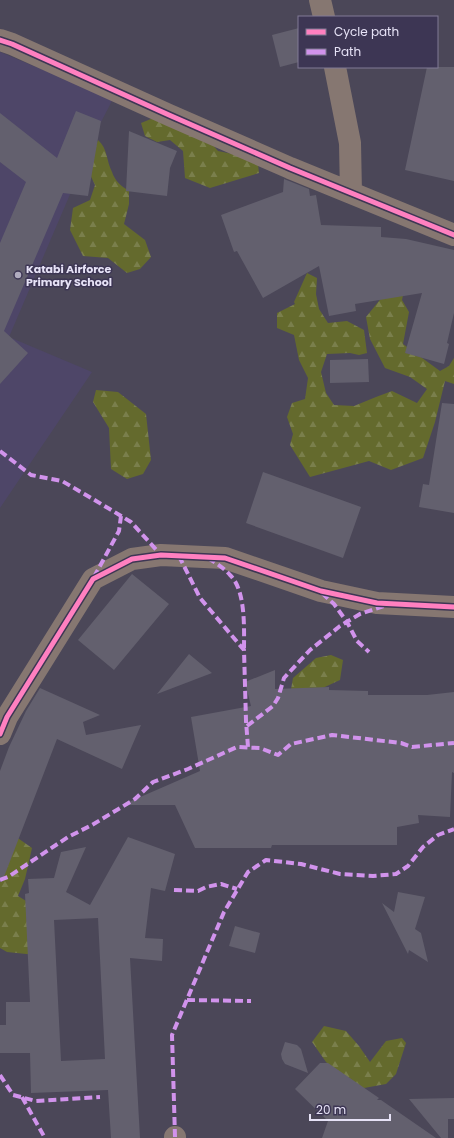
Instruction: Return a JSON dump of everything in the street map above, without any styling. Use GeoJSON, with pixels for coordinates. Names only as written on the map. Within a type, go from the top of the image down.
{"type":"FeatureCollection","features":[{"type":"Feature","properties":{"kind":"street"},"geometry":{"type":"LineString","coordinates":[[320,0],[324,16]]}},
{"type":"Feature","properties":{"kind":"street"},"geometry":{"type":"LineString","coordinates":[[0,40],[12,44],[168,116],[351,193],[454,234]]}},
{"type":"Feature","properties":{"kind":"street"},"geometry":{"type":"LineString","coordinates":[[335,68],[350,143],[351,193]]}},
{"type":"Feature","properties":{"kind":"street"},"geometry":{"type":"LineString","coordinates":[[0,734],[7,717],[93,579],[132,559],[161,555],[226,558],[317,590],[377,603],[454,606]]}},
{"type":"Feature","properties":{"kind":"shaded area","name":"Katabi Airforce Primary School"},"geometry":{"type":"Polygon","coordinates":[[[0,52],[114,97],[100,124],[9,337],[92,372],[0,508],[0,52]]]}},
{"type":"Feature","properties":{"kind":"green space"},"geometry":{"type":"Polygon","coordinates":[[[173,110],[191,119],[218,151],[252,158],[258,164],[259,173],[210,188],[185,178],[183,151],[170,140],[157,142],[145,136],[141,123],[173,110]]]}},
{"type":"Feature","properties":{"kind":"green space"},"geometry":{"type":"Polygon","coordinates":[[[98,140],[104,147],[110,168],[115,178],[129,191],[129,204],[124,224],[145,240],[151,257],[140,269],[127,273],[108,258],[83,256],[70,230],[73,208],[90,200],[95,185],[87,168],[98,140]]]}},
{"type":"Feature","properties":{"kind":"green space"},"geometry":{"type":"Polygon","coordinates":[[[307,273],[317,278],[316,294],[319,309],[328,323],[347,321],[364,330],[367,353],[359,355],[350,353],[327,354],[321,372],[326,393],[334,405],[354,406],[392,391],[417,403],[427,389],[410,377],[385,368],[370,339],[366,317],[383,296],[406,281],[402,300],[409,312],[403,344],[440,371],[449,366],[454,358],[454,384],[445,381],[435,422],[423,458],[391,470],[369,461],[310,477],[290,445],[293,434],[287,417],[292,403],[305,399],[308,378],[299,360],[294,335],[277,328],[277,313],[295,304],[294,302],[307,273]]]}},
{"type":"Feature","properties":{"kind":"green space"},"geometry":{"type":"Polygon","coordinates":[[[96,390],[118,392],[146,414],[151,460],[143,474],[127,479],[111,469],[109,428],[93,402],[96,390]]]}},
{"type":"Feature","properties":{"kind":"green space"},"geometry":{"type":"Polygon","coordinates":[[[331,655],[343,660],[340,680],[314,692],[290,695],[293,678],[316,658],[331,655]]]}},
{"type":"Feature","properties":{"kind":"green space"},"geometry":{"type":"Polygon","coordinates":[[[0,827],[32,848],[25,879],[18,896],[31,904],[36,955],[7,952],[0,948],[0,827]]]}},
{"type":"Feature","properties":{"kind":"green space"},"geometry":{"type":"Polygon","coordinates":[[[324,1026],[346,1031],[370,1062],[386,1041],[402,1038],[406,1043],[396,1074],[386,1084],[364,1088],[349,1084],[326,1062],[312,1042],[324,1026]]]}},
{"type":"Feature","properties":{"kind":"building"},"geometry":{"type":"Polygon","coordinates":[[[298,28],[298,62],[280,67],[272,35],[298,28]]]}},
{"type":"Feature","properties":{"kind":"building"},"geometry":{"type":"Polygon","coordinates":[[[454,67],[454,181],[405,170],[427,68],[454,67]]]}},
{"type":"Feature","properties":{"kind":"building"},"geometry":{"type":"Polygon","coordinates":[[[76,111],[101,121],[88,196],[63,193],[4,331],[28,353],[0,384],[0,243],[26,182],[0,162],[0,113],[57,158],[76,111]]]}},
{"type":"Feature","properties":{"kind":"building"},"geometry":{"type":"Polygon","coordinates":[[[129,131],[177,151],[170,168],[167,196],[126,191],[129,131]]]}},
{"type":"Feature","properties":{"kind":"building"},"geometry":{"type":"Polygon","coordinates":[[[284,179],[309,189],[310,196],[316,195],[321,225],[381,227],[381,237],[406,239],[454,250],[454,313],[444,364],[405,353],[422,293],[355,304],[356,311],[329,316],[319,266],[263,298],[237,251],[234,252],[221,215],[283,192],[284,179]]]}},
{"type":"Feature","properties":{"kind":"building"},"geometry":{"type":"Polygon","coordinates":[[[368,359],[369,382],[330,383],[330,360],[368,359]]]}},
{"type":"Feature","properties":{"kind":"building"},"geometry":{"type":"Polygon","coordinates":[[[442,403],[454,404],[454,513],[419,507],[423,484],[429,485],[442,403]]]}},
{"type":"Feature","properties":{"kind":"building"},"geometry":{"type":"Polygon","coordinates":[[[263,472],[361,507],[343,558],[246,523],[263,472]]]}},
{"type":"Feature","properties":{"kind":"building"},"geometry":{"type":"Polygon","coordinates":[[[132,574],[169,604],[114,670],[78,640],[132,574]]]}},
{"type":"Feature","properties":{"kind":"building"},"geometry":{"type":"Polygon","coordinates":[[[189,654],[212,673],[157,694],[189,654]]]}},
{"type":"Feature","properties":{"kind":"building"},"geometry":{"type":"Polygon","coordinates":[[[275,670],[275,689],[329,687],[329,690],[368,691],[368,695],[427,695],[454,692],[454,773],[452,772],[450,817],[418,815],[419,823],[397,827],[397,845],[272,845],[271,848],[195,848],[175,805],[122,805],[200,771],[191,717],[251,706],[245,682],[275,670]]]}},
{"type":"Feature","properties":{"kind":"building"},"geometry":{"type":"Polygon","coordinates":[[[40,688],[100,715],[83,722],[86,735],[141,725],[122,769],[57,739],[2,882],[0,882],[0,771],[9,747],[26,711],[40,688]]]}},
{"type":"Feature","properties":{"kind":"building"},"geometry":{"type":"Polygon","coordinates":[[[128,837],[175,854],[165,891],[151,888],[145,938],[163,939],[162,961],[130,958],[140,1138],[111,1138],[108,1090],[31,1093],[30,1053],[0,1053],[0,1025],[6,1025],[6,1002],[30,1002],[25,894],[29,893],[28,879],[54,878],[61,852],[86,847],[66,892],[90,905],[128,837]],[[98,918],[54,920],[61,1061],[105,1059],[98,918]]]}},
{"type":"Feature","properties":{"kind":"building"},"geometry":{"type":"Polygon","coordinates":[[[398,892],[425,897],[415,929],[421,933],[428,962],[409,950],[408,954],[382,903],[394,912],[398,892]]]}},
{"type":"Feature","properties":{"kind":"building"},"geometry":{"type":"Polygon","coordinates":[[[235,926],[260,933],[255,953],[229,946],[235,926]]]}},
{"type":"Feature","properties":{"kind":"building"},"geometry":{"type":"Polygon","coordinates":[[[285,1042],[297,1045],[301,1049],[308,1073],[285,1064],[281,1054],[285,1042]]]}},
{"type":"Feature","properties":{"kind":"building"},"geometry":{"type":"Polygon","coordinates":[[[320,1063],[328,1063],[379,1098],[377,1100],[381,1100],[436,1138],[322,1138],[328,1121],[295,1089],[320,1063]]]}},
{"type":"Feature","properties":{"kind":"building"},"geometry":{"type":"Polygon","coordinates":[[[454,1098],[454,1119],[448,1119],[448,1138],[441,1138],[409,1099],[454,1098]]]}},
{"type":"Feature","properties":{"kind":"marked path"},"geometry":{"type":"LineString","coordinates":[[0,451],[31,475],[62,481],[131,522],[161,555]]}},
{"type":"Feature","properties":{"kind":"marked path"},"geometry":{"type":"LineString","coordinates":[[94,577],[119,531],[121,516]]}},
{"type":"Feature","properties":{"kind":"marked path"},"geometry":{"type":"LineString","coordinates":[[179,556],[200,598],[244,650],[248,747]]}},
{"type":"Feature","properties":{"kind":"marked path"},"geometry":{"type":"LineString","coordinates":[[208,558],[228,572],[239,590],[243,610],[244,650]]}},
{"type":"Feature","properties":{"kind":"marked path"},"geometry":{"type":"LineString","coordinates":[[322,593],[334,604],[347,622],[357,641],[369,652]]}},
{"type":"Feature","properties":{"kind":"marked path"},"geometry":{"type":"LineString","coordinates":[[247,726],[273,706],[278,698],[284,678],[310,650],[340,626],[360,614],[384,606]]}},
{"type":"Feature","properties":{"kind":"marked path"},"geometry":{"type":"LineString","coordinates":[[0,880],[8,877],[68,837],[92,825],[135,799],[153,782],[188,769],[237,747],[260,748],[278,755],[291,744],[332,735],[401,743],[412,747],[454,743]]}},
{"type":"Feature","properties":{"kind":"marked path"},"geometry":{"type":"LineString","coordinates":[[175,1137],[172,1035],[224,912],[248,872],[266,860],[301,864],[340,874],[373,876],[396,874],[408,866],[423,847],[438,835],[454,829]]}},
{"type":"Feature","properties":{"kind":"marked path"},"geometry":{"type":"LineString","coordinates":[[174,890],[198,891],[206,887],[221,884],[237,889]]}},
{"type":"Feature","properties":{"kind":"marked path"},"geometry":{"type":"LineString","coordinates":[[187,1000],[251,1001]]}},
{"type":"Feature","properties":{"kind":"marked path"},"geometry":{"type":"LineString","coordinates":[[0,1075],[13,1095],[36,1101],[100,1097]]}},
{"type":"Feature","properties":{"kind":"marked path"},"geometry":{"type":"LineString","coordinates":[[22,1097],[45,1138]]}},
{"type":"Feature","properties":{"kind":"cycle path"},"geometry":{"type":"LineString","coordinates":[[0,40],[290,168],[454,235]]}},
{"type":"Feature","properties":{"kind":"cycle path"},"geometry":{"type":"LineString","coordinates":[[0,734],[7,717],[93,579],[132,559],[161,555],[225,558],[321,591],[377,603],[454,607]]}},
{"type":"Feature","properties":{"kind":"place","name":"Katabi Airforce Primary School"},"geometry":{"type":"Point","coordinates":[18,275]}}]}
